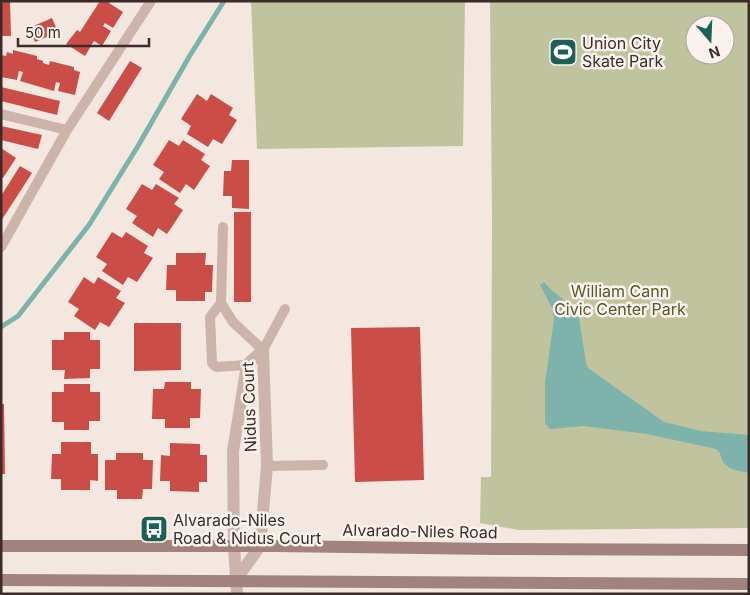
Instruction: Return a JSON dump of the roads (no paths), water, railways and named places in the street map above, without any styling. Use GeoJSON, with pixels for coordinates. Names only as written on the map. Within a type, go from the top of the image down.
{"type":"FeatureCollection","features":[{"type":"Feature","properties":{"kind":"main road","name":"Alvarado-Niles Road"},"geometry":{"type":"LineString","coordinates":[[1,546],[749,550]]}},
{"type":"Feature","properties":{"kind":"main road"},"geometry":{"type":"LineString","coordinates":[[1,580],[749,584]]}},
{"type":"Feature","properties":{"kind":"street","name":"Nidus Court"},"geometry":{"type":"LineString","coordinates":[[236,594],[233,451],[247,365],[263,350]]}},
{"type":"Feature","properties":{"kind":"street","name":"Nidus Court"},"geometry":{"type":"LineString","coordinates":[[260,546],[267,466],[263,350]]}},
{"type":"Feature","properties":{"kind":"street"},"geometry":{"type":"LineString","coordinates":[[236,580],[260,546]]}},
{"type":"Feature","properties":{"kind":"lane"},"geometry":{"type":"LineString","coordinates":[[1,247],[66,130],[151,1]]}},
{"type":"Feature","properties":{"kind":"lane"},"geometry":{"type":"LineString","coordinates":[[1,114],[66,130]]}},
{"type":"Feature","properties":{"kind":"lane"},"geometry":{"type":"LineString","coordinates":[[222,226],[221,303],[234,322],[263,350],[285,309]]}},
{"type":"Feature","properties":{"kind":"lane"},"geometry":{"type":"LineString","coordinates":[[221,303],[210,316],[212,363],[216,367],[247,365]]}},
{"type":"Feature","properties":{"kind":"lane"},"geometry":{"type":"LineString","coordinates":[[267,466],[323,465]]}},
{"type":"Feature","properties":{"kind":"water"},"geometry":{"type":"Polygon","coordinates":[[[544,282],[576,312],[579,318],[588,368],[664,422],[701,431],[749,435],[749,473],[734,470],[727,466],[722,460],[720,452],[716,449],[647,434],[584,426],[550,429],[545,423],[545,383],[554,319],[552,308],[540,285],[544,282]]]}},
{"type":"Feature","properties":{"kind":"waterway"},"geometry":{"type":"LineString","coordinates":[[1,327],[18,316],[89,225],[224,1]]}},
{"type":"Feature","properties":{"kind":"place","name":"Union City Skate Park"},"geometry":{"type":"Point","coordinates":[563,52]}},
{"type":"Feature","properties":{"kind":"place","name":"Alvarado-Niles Road & Nidus Court"},"geometry":{"type":"Point","coordinates":[154,529]}},
{"type":"Feature","properties":{"kind":"park label","name":"William Cann Civic Center Park"},"geometry":{"type":"Point","coordinates":[620,300]}}]}
